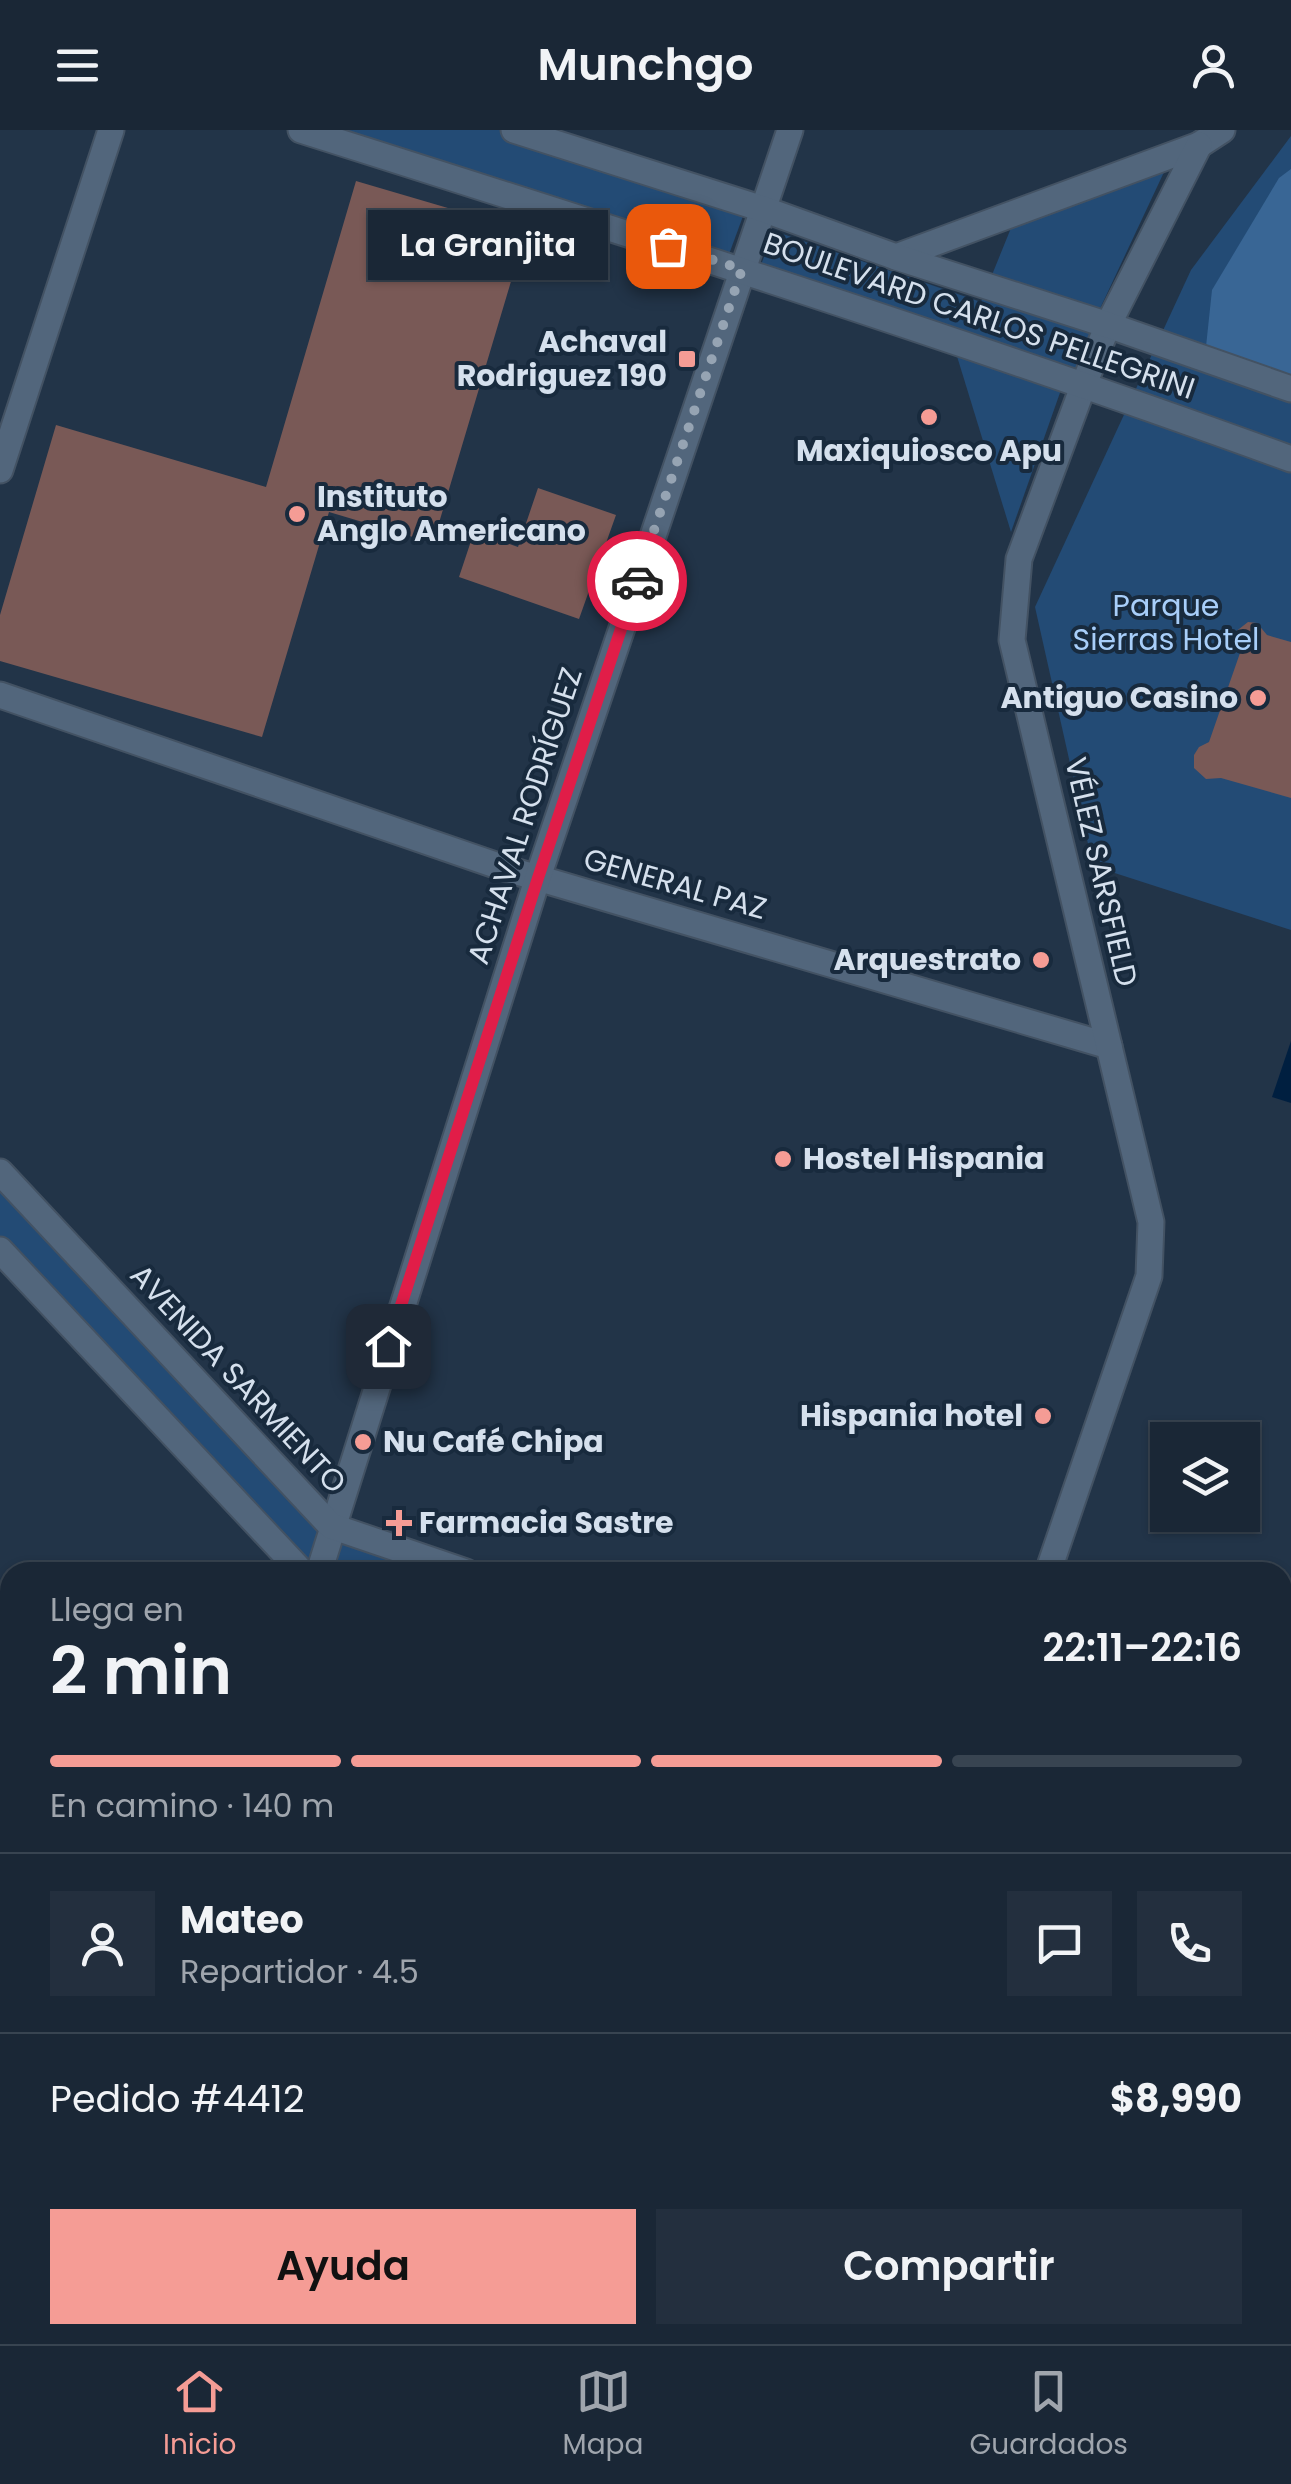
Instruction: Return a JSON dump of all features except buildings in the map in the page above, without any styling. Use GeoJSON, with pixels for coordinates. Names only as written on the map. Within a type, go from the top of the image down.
{"type":"FeatureCollection","features":[{"type":"Feature","properties":{"kind":"street"},"geometry":{"type":"LineString","coordinates":[[0,470],[111,130]]}},
{"type":"Feature","properties":{"kind":"street","name":"BOULEVARD CARLOS PELLEGRINI"},"geometry":{"type":"LineString","coordinates":[[301,130],[742,269],[1084,384],[1291,459]]}},
{"type":"Feature","properties":{"kind":"street","name":"BOULEVARD CARLOS PELLEGRINI"},"geometry":{"type":"LineString","coordinates":[[514,130],[763,209],[1291,388]]}},
{"type":"Feature","properties":{"kind":"street","name":"ACHAVAL RODRÍGUEZ"},"geometry":{"type":"LineString","coordinates":[[321,1562],[538,878],[790,130]]}},
{"type":"Feature","properties":{"kind":"street"},"geometry":{"type":"LineString","coordinates":[[896,257],[1199,145],[1222,130]]}},
{"type":"Feature","properties":{"kind":"street","name":"VÉLEZ SARSFIELD"},"geometry":{"type":"LineString","coordinates":[[1051,1562],[1149,1276],[1151,1222],[1012,640],[1019,559],[1108,325],[1199,145]]}},
{"type":"Feature","properties":{"kind":"street","name":"GENERAL PAZ"},"geometry":{"type":"LineString","coordinates":[[0,695],[538,878],[1109,1046]]}},
{"type":"Feature","properties":{"kind":"street","name":"AVENIDA SARMIENTO"},"geometry":{"type":"LineString","coordinates":[[0,1172],[331,1526],[437,1562]]}},
{"type":"Feature","properties":{"kind":"street"},"geometry":{"type":"LineString","coordinates":[[0,1250],[293,1562]]}},
{"type":"Feature","properties":{"kind":"green space"},"geometry":{"type":"Polygon","coordinates":[[[309,130],[505,130],[746,208],[728,257],[309,130]]]}},
{"type":"Feature","properties":{"kind":"green space","name":"Parque Sierras Hotel"},"geometry":{"type":"Polygon","coordinates":[[[1291,136],[1291,930],[1093,866],[1035,607],[1191,270],[1291,136]]]}},
{"type":"Feature","properties":{"kind":"green space"},"geometry":{"type":"Polygon","coordinates":[[[1165,170],[1074,373],[759,270],[774,231],[981,302],[1011,228],[1049,209],[1165,170]]]}},
{"type":"Feature","properties":{"kind":"green space"},"geometry":{"type":"Polygon","coordinates":[[[956,353],[1062,387],[1011,532],[956,353]]]}},
{"type":"Feature","properties":{"kind":"green space"},"geometry":{"type":"Polygon","coordinates":[[[0,1172],[331,1525],[437,1562],[293,1562],[0,1250],[0,1172]]]}},
{"type":"Feature","properties":{"kind":"shaded area"},"geometry":{"type":"Polygon","coordinates":[[[1291,169],[1291,380],[1205,356],[1212,290],[1279,178],[1291,169]]]}},
{"type":"Feature","properties":{"kind":"shaded area"},"geometry":{"type":"Polygon","coordinates":[[[1291,1041],[1291,1103],[1272,1097],[1291,1041]]]}},
{"type":"Feature","properties":{"kind":"way so far"},"geometry":{"type":"LineString","coordinates":[[637,581],[742,269],[668,246]]}},
{"type":"Feature","properties":{"kind":"place","name":"La Granjita"},"geometry":{"type":"Point","coordinates":[668,246]}},
{"type":"Feature","properties":{"kind":"place","name":"Achaval Rodriguez 190"},"geometry":{"type":"Point","coordinates":[687,359]}},
{"type":"Feature","properties":{"kind":"place","name":"Maxiquiosco Apu"},"geometry":{"type":"Point","coordinates":[929,417]}},
{"type":"Feature","properties":{"kind":"place","name":"Instituto Anglo Americano"},"geometry":{"type":"Point","coordinates":[297,514]}},
{"type":"Feature","properties":{"kind":"place","name":"Antiguo Casino"},"geometry":{"type":"Point","coordinates":[1258,698]}},
{"type":"Feature","properties":{"kind":"place","name":"Arquestrato"},"geometry":{"type":"Point","coordinates":[1041,960]}},
{"type":"Feature","properties":{"kind":"place","name":"Hostel Hispania"},"geometry":{"type":"Point","coordinates":[783,1159]}},
{"type":"Feature","properties":{"kind":"place","name":"Hispania hotel"},"geometry":{"type":"Point","coordinates":[1043,1416]}},
{"type":"Feature","properties":{"kind":"place","name":"Nu Café Chipa"},"geometry":{"type":"Point","coordinates":[363,1442]}},
{"type":"Feature","properties":{"kind":"place","name":"Farmacia Sastre"},"geometry":{"type":"Point","coordinates":[399,1523]}},
{"type":"Feature","properties":{"kind":"route"},"geometry":{"type":"LineString","coordinates":[[388,1346],[637,581]]}}]}
